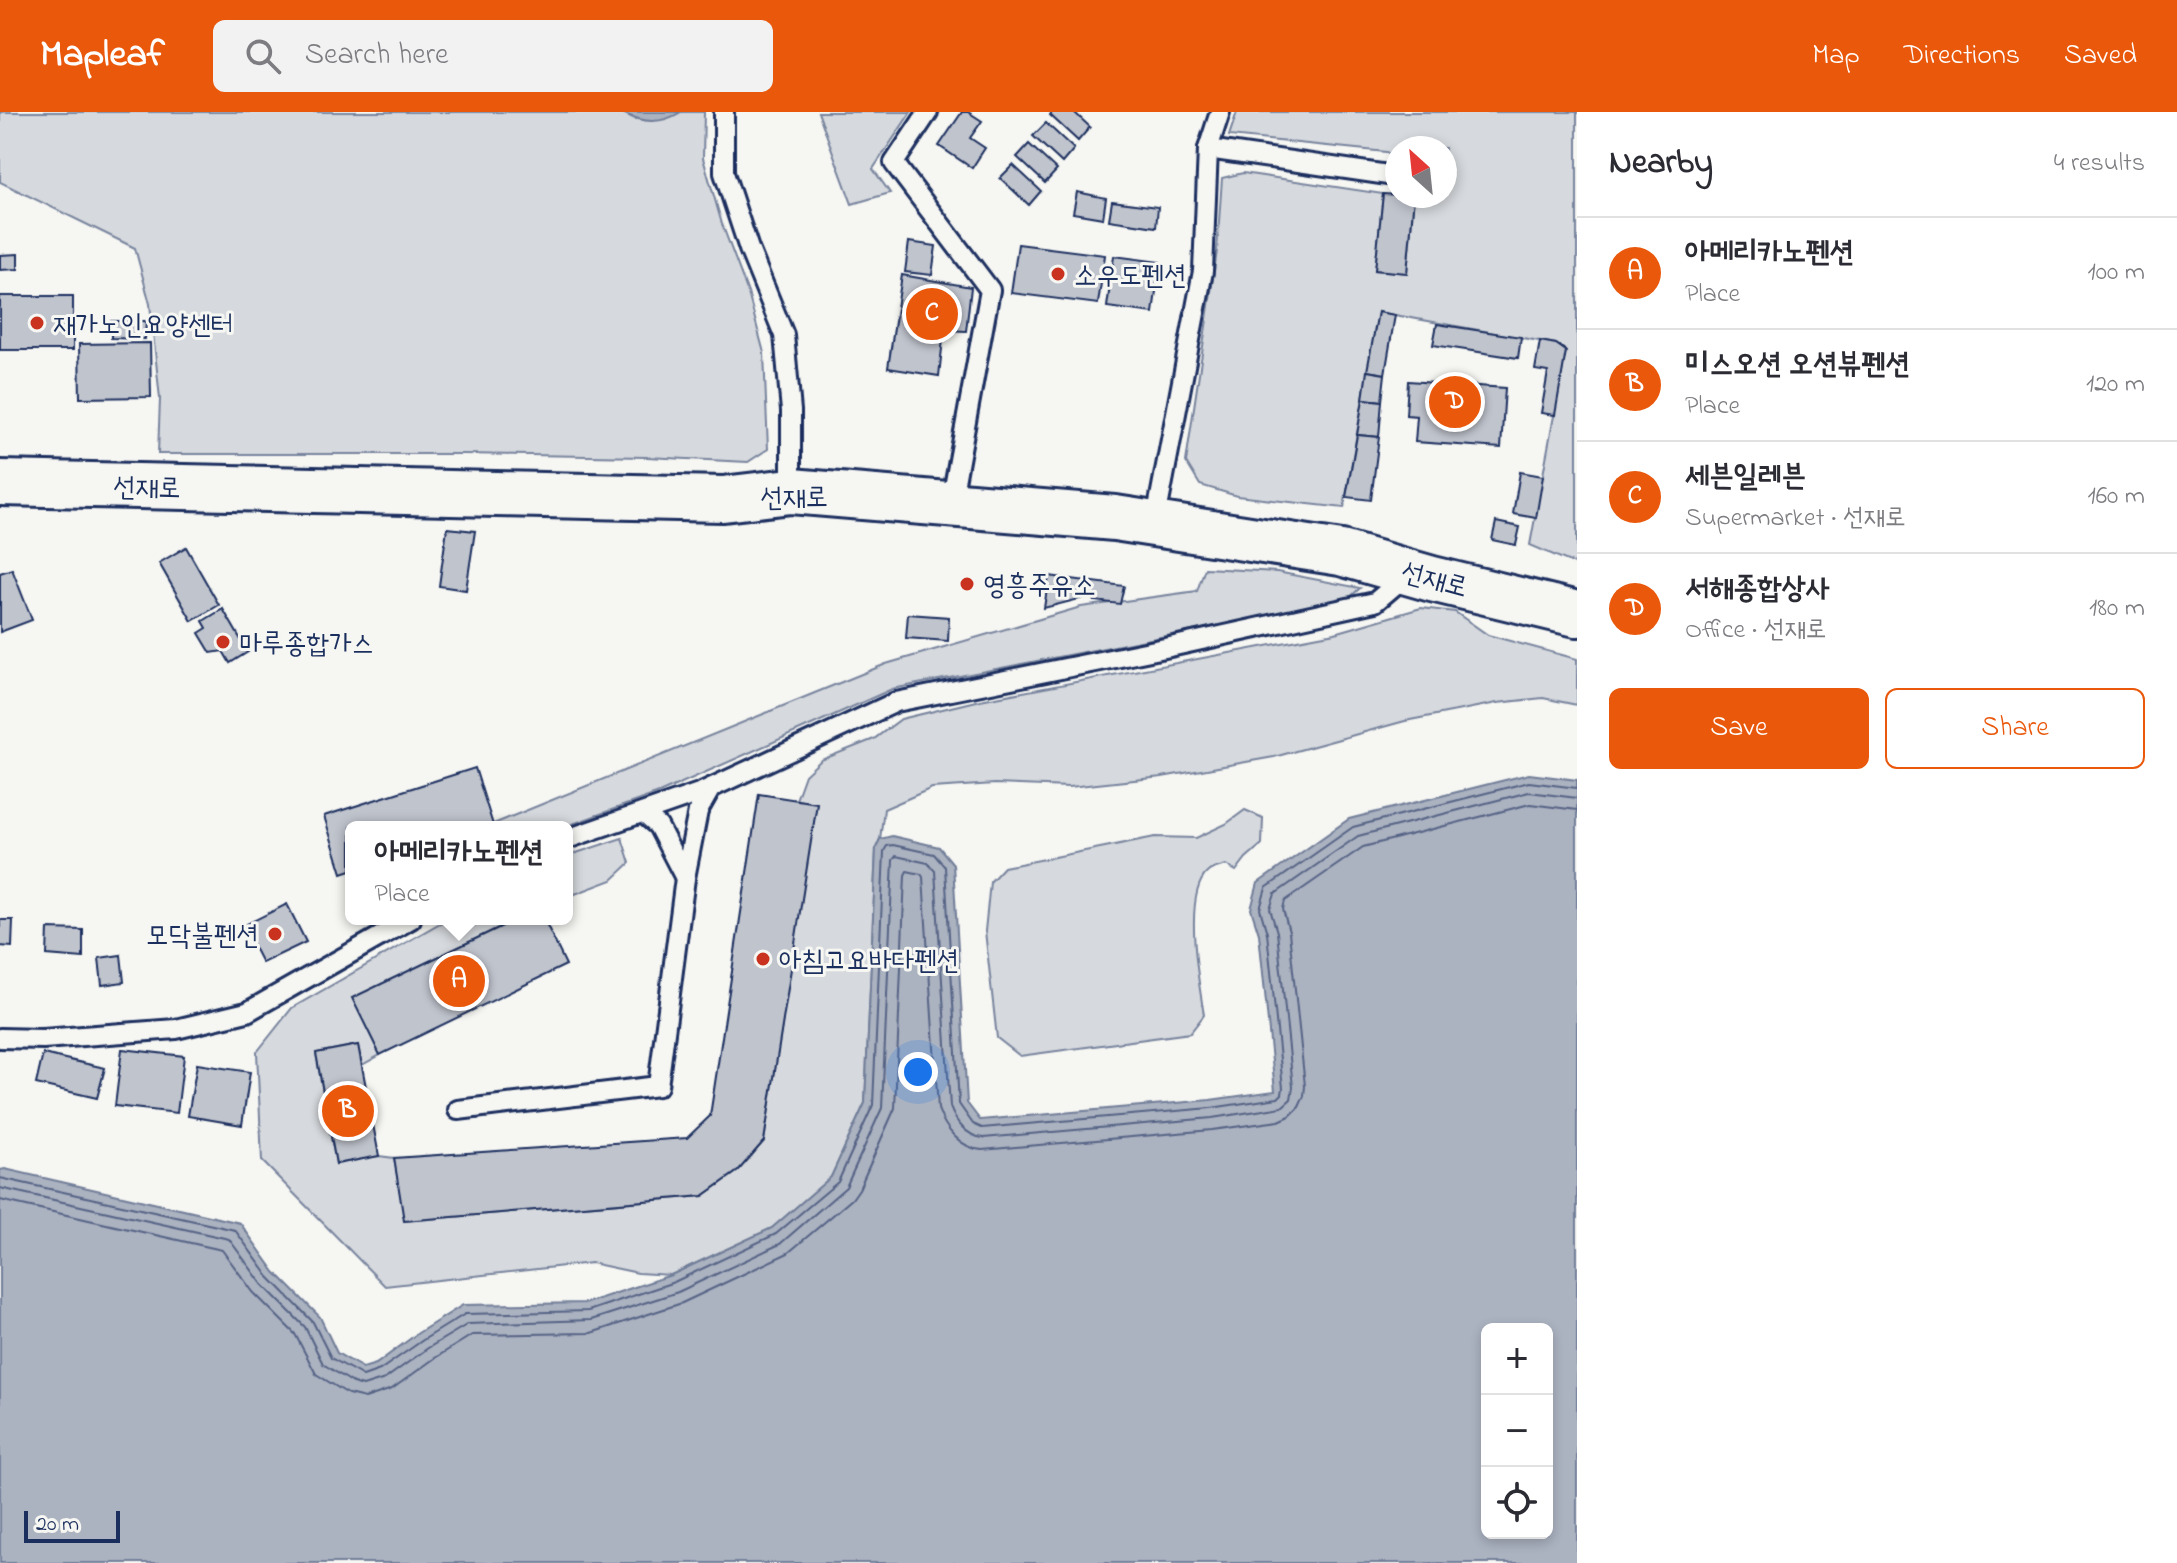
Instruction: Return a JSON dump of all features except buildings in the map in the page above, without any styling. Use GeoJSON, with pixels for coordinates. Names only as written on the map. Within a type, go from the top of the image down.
{"type":"FeatureCollection","features":[{"type":"Feature","properties":{"kind":"street","name":"선재로"},"geometry":{"type":"LineString","coordinates":[[0,483],[723,499],[791,491],[951,504],[1115,518],[1341,553],[1577,614]]}},
{"type":"Feature","properties":{"kind":"lane"},"geometry":{"type":"LineString","coordinates":[[724,112],[724,173],[749,249],[784,335],[791,411],[791,491]]}},
{"type":"Feature","properties":{"kind":"lane"},"geometry":{"type":"LineString","coordinates":[[928,112],[894,163],[990,290],[951,504]]}},
{"type":"Feature","properties":{"kind":"lane"},"geometry":{"type":"LineString","coordinates":[[1155,524],[1203,271],[1208,149],[1220,112]]}},
{"type":"Feature","properties":{"kind":"lane"},"geometry":{"type":"LineString","coordinates":[[1208,149],[1385,175]]}},
{"type":"Feature","properties":{"kind":"lane"},"geometry":{"type":"LineString","coordinates":[[573,837],[711,788],[896,702],[1375,602],[1410,572]]}},
{"type":"Feature","properties":{"kind":"lane"},"geometry":{"type":"LineString","coordinates":[[458,1110],[658,1086],[685,878],[698,811],[711,788]]}},
{"type":"Feature","properties":{"kind":"lane"},"geometry":{"type":"LineString","coordinates":[[643,813],[658,826],[685,878]]}},
{"type":"Feature","properties":{"kind":"lane"},"geometry":{"type":"LineString","coordinates":[[0,1038],[43,1039],[176,1029],[247,1012],[400,925]]}},
{"type":"Feature","properties":{"kind":"shaded area"},"geometry":{"type":"Polygon","coordinates":[[[0,112],[621,112],[635,119],[704,112],[703,158],[722,224],[748,293],[764,353],[768,449],[748,462],[463,454],[158,454],[160,399],[150,304],[135,248],[0,182],[0,112]]]}},
{"type":"Feature","properties":{"kind":"shaded area"},"geometry":{"type":"Polygon","coordinates":[[[818,112],[911,112],[873,169],[890,193],[852,204],[818,112]]]}},
{"type":"Feature","properties":{"kind":"shaded area"},"geometry":{"type":"Polygon","coordinates":[[[1237,112],[1577,112],[1577,565],[1530,545],[1566,351],[1556,344],[1378,312],[1344,508],[1237,496],[1200,485],[1186,462],[1217,251],[1222,178],[1243,173],[1383,194],[1375,270],[1407,273],[1413,208],[1457,208],[1457,136],[1385,136],[1385,152],[1229,136],[1237,112]]]}},
{"type":"Feature","properties":{"kind":"shaded area"},"geometry":{"type":"Polygon","coordinates":[[[1205,568],[1277,572],[1360,588],[1347,600],[1311,608],[892,689],[659,793],[573,824],[573,821],[501,821],[886,664],[1081,607],[1197,591],[1205,568]]]}},
{"type":"Feature","properties":{"kind":"shaded area"},"geometry":{"type":"Polygon","coordinates":[[[1421,608],[1455,612],[1488,635],[1577,659],[1577,705],[1543,698],[1497,703],[1405,721],[1274,757],[1162,777],[1069,787],[995,784],[932,788],[884,809],[876,848],[865,1103],[831,1177],[772,1228],[671,1275],[638,1273],[591,1263],[385,1286],[262,1161],[257,1052],[292,1008],[437,925],[505,925],[353,998],[380,1055],[362,1065],[358,1045],[316,1053],[336,1164],[379,1156],[394,1158],[405,1221],[703,1196],[738,1171],[764,1141],[816,803],[796,800],[805,775],[821,760],[874,739],[901,719],[980,700],[1335,633],[1421,608]]]}},
{"type":"Feature","properties":{"kind":"shaded area"},"geometry":{"type":"Polygon","coordinates":[[[1245,810],[1263,818],[1262,844],[1236,871],[1226,865],[1208,872],[1200,883],[1196,899],[1194,940],[1204,1015],[1190,1033],[1020,1056],[997,1038],[985,931],[990,882],[1004,867],[1155,837],[1196,838],[1226,824],[1245,810]]]}},
{"type":"Feature","properties":{"kind":"shaded area"},"geometry":{"type":"Polygon","coordinates":[[[622,838],[630,863],[612,880],[573,895],[573,854],[622,838]]]}},
{"type":"Feature","properties":{"kind":"water"},"geometry":{"type":"Polygon","coordinates":[[[621,112],[681,112],[651,121],[621,112]]]}},
{"type":"Feature","properties":{"kind":"water"},"geometry":{"type":"Polygon","coordinates":[[[1529,774],[1577,780],[1577,1563],[0,1563],[0,1170],[240,1223],[275,1272],[320,1317],[337,1353],[363,1368],[376,1364],[463,1305],[586,1303],[671,1275],[772,1228],[831,1177],[865,1103],[876,848],[880,839],[892,836],[939,847],[953,864],[967,1103],[980,1120],[1210,1100],[1275,1091],[1259,934],[1251,909],[1258,883],[1349,819],[1529,774]]]}},
{"type":"Feature","properties":{"kind":"place","name":"소우도펜션"},"geometry":{"type":"Point","coordinates":[1058,274]}},
{"type":"Feature","properties":{"kind":"place","name":"세븐일레븐"},"geometry":{"type":"Point","coordinates":[932,314]}},
{"type":"Feature","properties":{"kind":"place","name":"재가노인요양센터"},"geometry":{"type":"Point","coordinates":[37,323]}},
{"type":"Feature","properties":{"kind":"place","name":"서해종합상사"},"geometry":{"type":"Point","coordinates":[1455,402]}},
{"type":"Feature","properties":{"kind":"place","name":"영흥주유소"},"geometry":{"type":"Point","coordinates":[967,584]}},
{"type":"Feature","properties":{"kind":"place","name":"마루종합가스"},"geometry":{"type":"Point","coordinates":[223,642]}},
{"type":"Feature","properties":{"kind":"place","name":"모닥불펜션"},"geometry":{"type":"Point","coordinates":[275,934]}},
{"type":"Feature","properties":{"kind":"place","name":"아침고요바다펜션"},"geometry":{"type":"Point","coordinates":[763,959]}},
{"type":"Feature","properties":{"kind":"place","name":"아메리카노펜션"},"geometry":{"type":"Point","coordinates":[459,981]}},
{"type":"Feature","properties":{"kind":"place","name":"미스오션 오션뷰펜션"},"geometry":{"type":"Point","coordinates":[348,1111]}}]}
